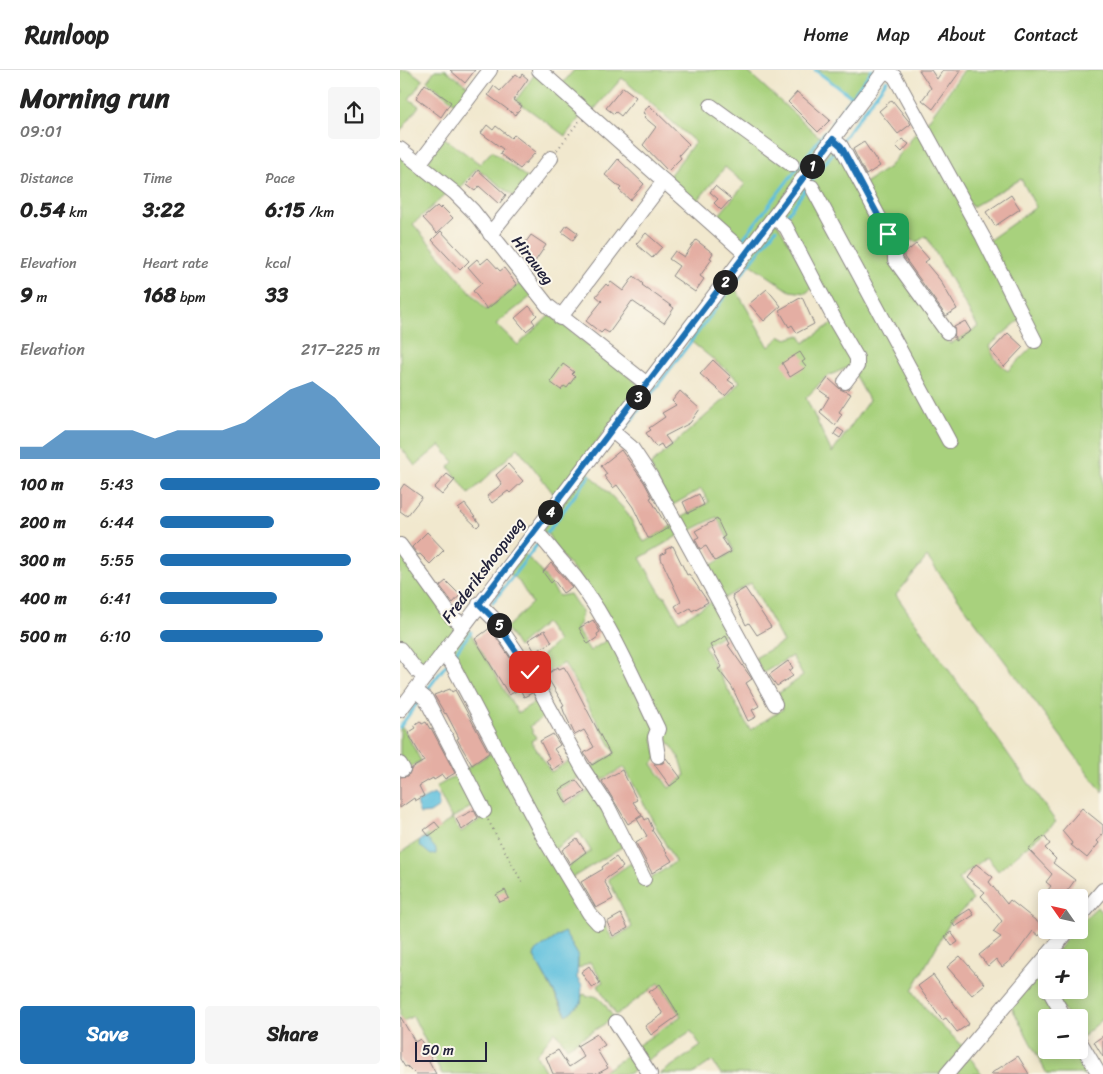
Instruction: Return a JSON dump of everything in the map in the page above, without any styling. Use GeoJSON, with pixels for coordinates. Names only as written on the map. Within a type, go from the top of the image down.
{"type":"FeatureCollection","features":[{"type":"Feature","properties":{"kind":"street"},"geometry":{"type":"LineString","coordinates":[[419,164],[490,70]]}},
{"type":"Feature","properties":{"kind":"street"},"geometry":{"type":"LineString","coordinates":[[539,70],[746,254]]}},
{"type":"Feature","properties":{"kind":"street"},"geometry":{"type":"LineString","coordinates":[[886,70],[895,77],[942,161],[1035,341]]}},
{"type":"Feature","properties":{"kind":"street","name":"Frederikshoopweg"},"geometry":{"type":"LineString","coordinates":[[400,710],[774,217],[803,176],[886,70]]}},
{"type":"Feature","properties":{"kind":"street"},"geometry":{"type":"LineString","coordinates":[[711,106],[803,176],[949,441]]}},
{"type":"Feature","properties":{"kind":"street"},"geometry":{"type":"LineString","coordinates":[[833,139],[841,146],[895,247],[895,260],[947,332]]}},
{"type":"Feature","properties":{"kind":"street","name":"Hiraweg"},"geometry":{"type":"LineString","coordinates":[[400,149],[455,193],[542,300],[560,318],[647,384]]}},
{"type":"Feature","properties":{"kind":"street"},"geometry":{"type":"LineString","coordinates":[[490,234],[551,158]]}},
{"type":"Feature","properties":{"kind":"street"},"geometry":{"type":"LineString","coordinates":[[560,318],[664,182]]}},
{"type":"Feature","properties":{"kind":"street"},"geometry":{"type":"LineString","coordinates":[[774,217],[786,226],[857,358],[857,366],[845,382]]}},
{"type":"Feature","properties":{"kind":"street"},"geometry":{"type":"LineString","coordinates":[[612,431],[631,447],[651,477],[775,704]]}},
{"type":"Feature","properties":{"kind":"street"},"geometry":{"type":"LineString","coordinates":[[535,531],[547,542],[562,563],[573,572],[604,623],[658,729],[655,737],[658,756]]}},
{"type":"Feature","properties":{"kind":"street"},"geometry":{"type":"LineString","coordinates":[[400,545],[451,616],[463,625]]}},
{"type":"Feature","properties":{"kind":"street"},"geometry":{"type":"LineString","coordinates":[[479,604],[494,619],[530,672],[584,769],[608,807],[644,879]]}},
{"type":"Feature","properties":{"kind":"street"},"geometry":{"type":"LineString","coordinates":[[400,649],[416,670],[424,677]]}},
{"type":"Feature","properties":{"kind":"street"},"geometry":{"type":"LineString","coordinates":[[443,652],[452,664],[502,756],[544,838],[589,913],[598,923]]}},
{"type":"Feature","properties":{"kind":"street"},"geometry":{"type":"LineString","coordinates":[[415,690],[426,698],[484,811]]}},
{"type":"Feature","properties":{"kind":"street"},"geometry":{"type":"LineString","coordinates":[[1088,910],[1100,900]]}},
{"type":"Feature","properties":{"kind":"street"},"geometry":{"type":"LineString","coordinates":[[947,1074],[1061,939]]}},
{"type":"Feature","properties":{"kind":"street"},"geometry":{"type":"LineString","coordinates":[[1034,971],[1038,976]]}},
{"type":"Feature","properties":{"kind":"street"},"geometry":{"type":"LineString","coordinates":[[616,1022],[650,1074]]}},
{"type":"Feature","properties":{"kind":"street"},"geometry":{"type":"LineString","coordinates":[[1088,1055],[1099,1074]]}},
{"type":"Feature","properties":{"kind":"path"},"geometry":{"type":"LineString","coordinates":[[551,158],[578,122],[589,115]]}},
{"type":"Feature","properties":{"kind":"path"},"geometry":{"type":"LineString","coordinates":[[484,811],[523,884]]}},
{"type":"Feature","properties":{"kind":"green space"},"geometry":{"type":"Polygon","coordinates":[[[400,70],[409,70],[423,80],[409,99],[419,106],[400,132],[400,95],[403,91],[400,89],[400,70]]]}},
{"type":"Feature","properties":{"kind":"green space"},"geometry":{"type":"Polygon","coordinates":[[[435,70],[446,70],[473,90],[460,107],[427,81],[435,70]]]}},
{"type":"Feature","properties":{"kind":"green space"},"geometry":{"type":"Polygon","coordinates":[[[574,70],[746,70],[825,142],[746,246],[713,222],[745,184],[725,167],[694,205],[666,180],[695,142],[622,78],[591,113],[561,85],[574,70]]]}},
{"type":"Feature","properties":{"kind":"green space"},"geometry":{"type":"Polygon","coordinates":[[[815,70],[880,70],[856,101],[815,70]]]}},
{"type":"Feature","properties":{"kind":"green space"},"geometry":{"type":"Polygon","coordinates":[[[964,70],[1103,70],[1103,793],[927,557],[896,595],[1056,822],[998,871],[987,857],[958,879],[973,900],[951,921],[912,990],[933,1018],[964,1047],[941,1074],[721,1074],[712,1061],[693,1074],[660,1074],[701,1046],[691,1031],[646,1061],[637,1046],[681,1016],[659,983],[616,1015],[598,986],[603,982],[590,962],[578,969],[578,955],[564,932],[535,952],[534,957],[566,1015],[581,1003],[582,995],[585,994],[587,997],[596,996],[614,1018],[567,1047],[555,1031],[536,1055],[547,1074],[442,1074],[413,1016],[400,1023],[400,853],[452,819],[436,787],[462,772],[478,803],[452,818],[461,832],[487,815],[464,770],[496,750],[528,814],[575,893],[584,917],[596,926],[604,925],[613,939],[632,927],[608,879],[631,863],[643,884],[675,862],[624,767],[595,784],[587,770],[615,753],[564,663],[538,677],[531,666],[558,641],[545,623],[518,647],[506,628],[532,603],[518,580],[509,573],[524,554],[538,567],[559,596],[570,594],[582,612],[576,629],[590,651],[610,638],[656,730],[653,738],[657,757],[652,764],[669,788],[685,776],[677,754],[658,726],[610,634],[579,580],[580,578],[553,545],[549,535],[543,532],[543,529],[587,471],[626,511],[644,542],[673,525],[679,535],[640,558],[679,621],[715,600],[731,630],[704,646],[750,730],[783,709],[776,695],[803,676],[792,656],[763,673],[755,658],[783,642],[751,583],[721,600],[705,569],[734,551],[717,517],[687,532],[680,518],[709,502],[701,489],[671,506],[650,465],[725,399],[740,381],[688,339],[731,281],[769,347],[781,336],[787,339],[800,335],[804,343],[834,322],[856,359],[855,364],[826,377],[806,398],[832,453],[869,400],[855,375],[861,366],[860,359],[837,321],[787,224],[779,217],[833,145],[839,147],[893,249],[895,261],[950,344],[978,327],[926,236],[917,242],[891,233],[863,184],[889,167],[921,126],[1022,318],[989,346],[995,359],[1008,371],[1038,341],[988,241],[1036,207],[1021,179],[972,207],[925,125],[964,70]]]}},
{"type":"Feature","properties":{"kind":"green space"},"geometry":{"type":"Polygon","coordinates":[[[537,71],[581,116],[565,136],[516,100],[537,71]]]}},
{"type":"Feature","properties":{"kind":"green space"},"geometry":{"type":"Polygon","coordinates":[[[443,137],[480,164],[492,151],[530,180],[516,198],[477,168],[459,190],[427,163],[443,137]]]}},
{"type":"Feature","properties":{"kind":"green space"},"geometry":{"type":"Polygon","coordinates":[[[400,153],[447,193],[413,224],[486,310],[522,282],[533,295],[496,324],[518,345],[550,315],[637,383],[637,387],[556,497],[518,448],[469,494],[449,467],[454,462],[440,445],[415,466],[400,446],[400,153]]]}},
{"type":"Feature","properties":{"kind":"green space"},"geometry":{"type":"Polygon","coordinates":[[[776,221],[814,286],[806,293],[790,291],[746,261],[776,221]]]}},
{"type":"Feature","properties":{"kind":"green space"},"geometry":{"type":"Polygon","coordinates":[[[400,548],[457,627],[423,672],[400,645],[400,548]]]}},
{"type":"Feature","properties":{"kind":"green space"},"geometry":{"type":"Polygon","coordinates":[[[467,627],[518,713],[541,698],[550,713],[530,726],[536,738],[531,741],[551,772],[574,758],[583,775],[558,790],[566,805],[591,789],[622,847],[570,879],[564,870],[591,851],[579,832],[553,850],[448,653],[467,627]]]}},
{"type":"Feature","properties":{"kind":"green space"},"geometry":{"type":"Polygon","coordinates":[[[400,726],[404,729],[421,761],[406,769],[400,756],[400,726]]]}},
{"type":"Feature","properties":{"kind":"green space"},"geometry":{"type":"Polygon","coordinates":[[[1097,907],[1103,914],[1103,1019],[1088,1032],[1088,1009],[1063,1009],[1057,999],[1088,999],[1088,949],[1058,949],[1067,939],[1088,939],[1088,916],[1097,907]]]}},
{"type":"Feature","properties":{"kind":"green space"},"geometry":{"type":"Polygon","coordinates":[[[1037,978],[1038,999],[1050,999],[1057,1009],[1038,1009],[1038,1057],[1011,1006],[1037,978]]]}},
{"type":"Feature","properties":{"kind":"green space"},"geometry":{"type":"Polygon","coordinates":[[[633,1052],[642,1065],[628,1074],[599,1074],[633,1052]]]}},
{"type":"Feature","properties":{"kind":"green space"},"geometry":{"type":"Polygon","coordinates":[[[969,1056],[982,1074],[953,1074],[969,1056]]]}},
{"type":"Feature","properties":{"kind":"green space"},"geometry":{"type":"Polygon","coordinates":[[[1039,1059],[1085,1059],[1095,1074],[1047,1074],[1039,1059]]]}},
{"type":"Feature","properties":{"kind":"water"},"geometry":{"type":"Polygon","coordinates":[[[434,794],[438,798],[439,807],[430,813],[420,814],[416,803],[434,794]]]}},
{"type":"Feature","properties":{"kind":"water"},"geometry":{"type":"Polygon","coordinates":[[[426,838],[436,849],[436,854],[431,855],[419,845],[420,840],[426,838]]]}},
{"type":"Feature","properties":{"kind":"water"},"geometry":{"type":"Polygon","coordinates":[[[564,932],[578,955],[577,978],[582,986],[581,1003],[567,1015],[534,957],[535,952],[564,932]]]}},
{"type":"Feature","properties":{"kind":"building"},"geometry":{"type":"Polygon","coordinates":[[[450,70],[475,70],[465,83],[450,70]]]}},
{"type":"Feature","properties":{"kind":"building"},"geometry":{"type":"Polygon","coordinates":[[[919,70],[931,70],[937,79],[943,70],[961,70],[933,109],[922,100],[931,88],[919,70]]]}},
{"type":"Feature","properties":{"kind":"building"},"geometry":{"type":"Polygon","coordinates":[[[516,74],[520,77],[522,74],[528,79],[513,100],[522,106],[515,115],[488,95],[494,86],[500,91],[516,74]]]}},
{"type":"Feature","properties":{"kind":"building"},"geometry":{"type":"Polygon","coordinates":[[[425,84],[451,102],[441,117],[416,98],[425,84]]]}},
{"type":"Feature","properties":{"kind":"building"},"geometry":{"type":"Polygon","coordinates":[[[623,87],[636,97],[621,116],[616,112],[614,114],[606,108],[623,87]]]}},
{"type":"Feature","properties":{"kind":"building"},"geometry":{"type":"Polygon","coordinates":[[[797,92],[830,120],[818,132],[788,102],[797,92]]]}},
{"type":"Feature","properties":{"kind":"building"},"geometry":{"type":"Polygon","coordinates":[[[892,100],[911,124],[898,134],[879,111],[892,100]]]}},
{"type":"Feature","properties":{"kind":"building"},"geometry":{"type":"Polygon","coordinates":[[[649,105],[689,144],[679,155],[681,158],[668,171],[643,145],[656,127],[644,117],[646,115],[643,113],[649,105]]]}},
{"type":"Feature","properties":{"kind":"building"},"geometry":{"type":"Polygon","coordinates":[[[487,125],[493,130],[496,126],[511,138],[514,135],[536,152],[520,169],[500,154],[503,149],[481,133],[487,125]]]}},
{"type":"Feature","properties":{"kind":"building"},"geometry":{"type":"Polygon","coordinates":[[[902,139],[909,144],[902,152],[896,146],[902,139]]]}},
{"type":"Feature","properties":{"kind":"building"},"geometry":{"type":"Polygon","coordinates":[[[864,142],[880,166],[866,175],[853,149],[864,142]]]}},
{"type":"Feature","properties":{"kind":"building"},"geometry":{"type":"Polygon","coordinates":[[[618,159],[644,184],[630,200],[619,190],[621,188],[605,175],[618,159]]]}},
{"type":"Feature","properties":{"kind":"building"},"geometry":{"type":"Polygon","coordinates":[[[478,170],[506,195],[499,204],[479,186],[475,191],[467,185],[478,170]]]}},
{"type":"Feature","properties":{"kind":"building"},"geometry":{"type":"Polygon","coordinates":[[[715,186],[731,199],[721,210],[714,203],[718,199],[710,192],[715,186]]]}},
{"type":"Feature","properties":{"kind":"building"},"geometry":{"type":"Polygon","coordinates":[[[1011,195],[1020,209],[995,226],[986,212],[1011,195]]]}},
{"type":"Feature","properties":{"kind":"building"},"geometry":{"type":"Polygon","coordinates":[[[437,206],[440,209],[442,207],[453,218],[437,233],[423,218],[437,206]]]}},
{"type":"Feature","properties":{"kind":"building"},"geometry":{"type":"Polygon","coordinates":[[[567,225],[578,233],[573,240],[562,232],[567,225]]]}},
{"type":"Feature","properties":{"kind":"building"},"geometry":{"type":"Polygon","coordinates":[[[441,231],[469,261],[460,270],[432,240],[441,231]]]}},
{"type":"Feature","properties":{"kind":"building"},"geometry":{"type":"Polygon","coordinates":[[[646,233],[662,247],[652,258],[636,244],[646,233]]]}},
{"type":"Feature","properties":{"kind":"building"},"geometry":{"type":"Polygon","coordinates":[[[531,235],[546,245],[534,263],[518,253],[531,235]]]}},
{"type":"Feature","properties":{"kind":"building"},"geometry":{"type":"Polygon","coordinates":[[[696,240],[713,253],[710,258],[712,259],[700,276],[704,279],[695,292],[672,276],[679,266],[669,259],[675,251],[684,257],[696,240]]]}},
{"type":"Feature","properties":{"kind":"building"},"geometry":{"type":"Polygon","coordinates":[[[916,244],[929,259],[925,262],[940,280],[957,309],[946,316],[904,257],[904,254],[916,244]]]}},
{"type":"Feature","properties":{"kind":"building"},"geometry":{"type":"Polygon","coordinates":[[[488,258],[500,271],[504,268],[517,285],[487,309],[473,291],[482,283],[468,267],[477,259],[481,264],[488,258]]]}},
{"type":"Feature","properties":{"kind":"building"},"geometry":{"type":"Polygon","coordinates":[[[634,276],[642,285],[674,308],[664,323],[632,301],[609,333],[604,330],[601,333],[586,321],[602,301],[596,296],[606,284],[608,286],[611,282],[623,291],[634,276]]]}},
{"type":"Feature","properties":{"kind":"building"},"geometry":{"type":"Polygon","coordinates":[[[767,289],[781,306],[764,321],[749,304],[767,289]]]}},
{"type":"Feature","properties":{"kind":"building"},"geometry":{"type":"Polygon","coordinates":[[[802,297],[814,324],[797,333],[792,325],[789,327],[779,310],[802,297]]]}},
{"type":"Feature","properties":{"kind":"building"},"geometry":{"type":"Polygon","coordinates":[[[529,306],[537,315],[532,320],[535,324],[526,331],[515,318],[529,306]]]}},
{"type":"Feature","properties":{"kind":"building"},"geometry":{"type":"Polygon","coordinates":[[[965,321],[971,331],[955,341],[954,327],[965,321]]]}},
{"type":"Feature","properties":{"kind":"building"},"geometry":{"type":"Polygon","coordinates":[[[1008,333],[1023,347],[1004,367],[991,351],[1008,333]]]}},
{"type":"Feature","properties":{"kind":"building"},"geometry":{"type":"Polygon","coordinates":[[[800,352],[805,360],[802,362],[806,367],[790,377],[782,363],[800,352]]]}},
{"type":"Feature","properties":{"kind":"building"},"geometry":{"type":"Polygon","coordinates":[[[713,360],[731,377],[728,380],[735,385],[725,396],[700,374],[713,360]]]}},
{"type":"Feature","properties":{"kind":"building"},"geometry":{"type":"Polygon","coordinates":[[[563,364],[574,372],[572,374],[575,377],[567,388],[564,386],[561,390],[550,382],[563,364]]]}},
{"type":"Feature","properties":{"kind":"building"},"geometry":{"type":"Polygon","coordinates":[[[828,378],[840,389],[851,394],[839,412],[842,414],[835,425],[820,412],[829,397],[819,390],[828,378]]]}},
{"type":"Feature","properties":{"kind":"building"},"geometry":{"type":"Polygon","coordinates":[[[680,391],[700,409],[690,423],[665,436],[671,444],[664,449],[661,444],[656,447],[646,433],[651,430],[649,428],[665,417],[662,413],[676,405],[672,401],[680,391]]]}},
{"type":"Feature","properties":{"kind":"building"},"geometry":{"type":"Polygon","coordinates":[[[838,428],[844,432],[840,438],[834,434],[838,428]]]}},
{"type":"Feature","properties":{"kind":"building"},"geometry":{"type":"Polygon","coordinates":[[[621,450],[644,482],[652,497],[650,498],[668,528],[651,538],[648,538],[633,507],[617,485],[613,488],[604,476],[607,474],[601,466],[621,450]]]}},
{"type":"Feature","properties":{"kind":"building"},"geometry":{"type":"Polygon","coordinates":[[[508,464],[523,481],[510,493],[508,491],[492,503],[487,496],[502,484],[496,475],[508,464]]]}},
{"type":"Feature","properties":{"kind":"building"},"geometry":{"type":"Polygon","coordinates":[[[447,474],[455,480],[442,495],[434,488],[447,474]]]}},
{"type":"Feature","properties":{"kind":"building"},"geometry":{"type":"Polygon","coordinates":[[[404,484],[422,497],[407,516],[400,511],[400,490],[404,484]]]}},
{"type":"Feature","properties":{"kind":"building"},"geometry":{"type":"Polygon","coordinates":[[[699,494],[704,505],[688,513],[683,502],[699,494]]]}},
{"type":"Feature","properties":{"kind":"building"},"geometry":{"type":"Polygon","coordinates":[[[465,504],[480,524],[477,527],[458,509],[465,504]]]}},
{"type":"Feature","properties":{"kind":"building"},"geometry":{"type":"Polygon","coordinates":[[[717,519],[725,536],[722,538],[731,552],[715,561],[706,546],[700,549],[695,539],[699,537],[695,531],[717,519]]]}},
{"type":"Feature","properties":{"kind":"building"},"geometry":{"type":"Polygon","coordinates":[[[427,532],[444,550],[430,564],[420,554],[418,555],[412,547],[427,532]]]}},
{"type":"Feature","properties":{"kind":"building"},"geometry":{"type":"Polygon","coordinates":[[[673,546],[687,575],[689,574],[708,602],[692,611],[690,608],[680,614],[675,606],[681,602],[661,559],[661,555],[666,552],[665,550],[673,546]]]}},
{"type":"Feature","properties":{"kind":"building"},"geometry":{"type":"Polygon","coordinates":[[[551,563],[572,587],[563,593],[554,580],[551,583],[543,572],[551,563]]]}},
{"type":"Feature","properties":{"kind":"building"},"geometry":{"type":"Polygon","coordinates":[[[446,581],[460,595],[453,603],[440,586],[446,581]]]}},
{"type":"Feature","properties":{"kind":"building"},"geometry":{"type":"Polygon","coordinates":[[[745,588],[771,627],[757,635],[749,623],[746,625],[732,596],[745,588]]]}},
{"type":"Feature","properties":{"kind":"building"},"geometry":{"type":"Polygon","coordinates":[[[593,620],[600,632],[597,634],[598,637],[588,644],[579,628],[593,620]]]}},
{"type":"Feature","properties":{"kind":"building"},"geometry":{"type":"Polygon","coordinates":[[[490,628],[532,693],[524,697],[520,689],[509,695],[475,639],[490,628]]]}},
{"type":"Feature","properties":{"kind":"building"},"geometry":{"type":"Polygon","coordinates":[[[545,630],[552,642],[535,652],[528,640],[545,630]]]}},
{"type":"Feature","properties":{"kind":"building"},"geometry":{"type":"Polygon","coordinates":[[[726,636],[730,644],[728,645],[752,679],[746,683],[759,706],[752,710],[756,717],[748,721],[732,687],[718,669],[722,667],[710,645],[726,636]]]}},
{"type":"Feature","properties":{"kind":"building"},"geometry":{"type":"Polygon","coordinates":[[[788,661],[793,668],[789,671],[793,676],[777,686],[769,675],[788,661]]]}},
{"type":"Feature","properties":{"kind":"building"},"geometry":{"type":"Polygon","coordinates":[[[558,667],[559,669],[564,667],[569,675],[610,754],[592,765],[584,753],[594,747],[584,730],[575,735],[564,712],[562,706],[564,705],[546,675],[558,667]]]}},
{"type":"Feature","properties":{"kind":"building"},"geometry":{"type":"Polygon","coordinates":[[[450,689],[452,692],[455,690],[489,753],[472,765],[457,739],[459,738],[446,713],[434,695],[450,689]]]}},
{"type":"Feature","properties":{"kind":"building"},"geometry":{"type":"Polygon","coordinates":[[[420,721],[422,724],[426,722],[431,728],[455,773],[445,779],[442,775],[434,780],[433,778],[419,786],[424,796],[415,801],[414,798],[400,808],[400,777],[408,776],[412,768],[424,761],[408,733],[416,728],[414,725],[420,721]]]}},
{"type":"Feature","properties":{"kind":"building"},"geometry":{"type":"Polygon","coordinates":[[[553,734],[560,745],[554,749],[564,763],[552,770],[546,760],[549,758],[540,741],[553,734]]]}},
{"type":"Feature","properties":{"kind":"building"},"geometry":{"type":"Polygon","coordinates":[[[666,758],[681,778],[670,786],[654,764],[663,763],[666,758]]]}},
{"type":"Feature","properties":{"kind":"building"},"geometry":{"type":"Polygon","coordinates":[[[622,770],[637,800],[633,802],[642,815],[628,824],[602,781],[622,770]]]}},
{"type":"Feature","properties":{"kind":"building"},"geometry":{"type":"Polygon","coordinates":[[[576,780],[585,792],[566,803],[559,790],[576,780]]]}},
{"type":"Feature","properties":{"kind":"building"},"geometry":{"type":"Polygon","coordinates":[[[1082,808],[1103,825],[1103,834],[1097,841],[1099,843],[1087,858],[1071,845],[1072,843],[1062,831],[1082,808]]]}},
{"type":"Feature","properties":{"kind":"building"},"geometry":{"type":"Polygon","coordinates":[[[474,810],[478,818],[462,830],[456,819],[474,810]]]}},
{"type":"Feature","properties":{"kind":"building"},"geometry":{"type":"Polygon","coordinates":[[[643,816],[645,820],[648,818],[652,830],[672,861],[652,873],[636,843],[647,836],[637,819],[643,816]]]}},
{"type":"Feature","properties":{"kind":"building"},"geometry":{"type":"Polygon","coordinates":[[[435,822],[440,828],[429,836],[424,830],[435,822]]]}},
{"type":"Feature","properties":{"kind":"building"},"geometry":{"type":"Polygon","coordinates":[[[1044,836],[1050,844],[1045,848],[1056,859],[1053,863],[1075,880],[1068,889],[1049,889],[1051,886],[1046,882],[1052,874],[1028,849],[1044,836]]]}},
{"type":"Feature","properties":{"kind":"building"},"geometry":{"type":"Polygon","coordinates":[[[577,839],[586,852],[570,864],[562,850],[577,839]]]}},
{"type":"Feature","properties":{"kind":"building"},"geometry":{"type":"Polygon","coordinates":[[[616,857],[623,867],[604,880],[613,899],[596,908],[581,882],[603,869],[602,867],[616,857]]]}},
{"type":"Feature","properties":{"kind":"building"},"geometry":{"type":"Polygon","coordinates":[[[976,864],[993,877],[989,882],[1007,904],[1010,900],[1038,922],[1038,935],[1033,931],[1012,959],[1002,967],[996,959],[988,966],[979,955],[1001,937],[993,932],[1002,921],[981,896],[985,892],[966,877],[976,864]]]}},
{"type":"Feature","properties":{"kind":"building"},"geometry":{"type":"Polygon","coordinates":[[[505,890],[509,898],[500,902],[496,895],[505,890]]]}},
{"type":"Feature","properties":{"kind":"building"},"geometry":{"type":"Polygon","coordinates":[[[970,909],[974,915],[955,927],[951,921],[970,909]]]}},
{"type":"Feature","properties":{"kind":"building"},"geometry":{"type":"Polygon","coordinates":[[[621,914],[628,928],[613,936],[607,922],[621,914]]]}},
{"type":"Feature","properties":{"kind":"building"},"geometry":{"type":"Polygon","coordinates":[[[951,932],[958,942],[952,946],[945,936],[951,932]]]}},
{"type":"Feature","properties":{"kind":"building"},"geometry":{"type":"Polygon","coordinates":[[[960,956],[985,984],[972,995],[947,967],[960,956]]]}},
{"type":"Feature","properties":{"kind":"building"},"geometry":{"type":"Polygon","coordinates":[[[589,966],[600,983],[592,988],[581,972],[589,966]]]}},
{"type":"Feature","properties":{"kind":"building"},"geometry":{"type":"Polygon","coordinates":[[[933,975],[969,1024],[957,1032],[946,1018],[942,1020],[918,986],[933,975]]]}},
{"type":"Feature","properties":{"kind":"building"},"geometry":{"type":"Polygon","coordinates":[[[660,984],[679,1015],[651,1035],[645,1026],[663,1014],[649,992],[660,984]]]}},
{"type":"Feature","properties":{"kind":"building"},"geometry":{"type":"Polygon","coordinates":[[[400,1016],[415,1042],[420,1039],[432,1059],[429,1061],[436,1074],[415,1074],[407,1066],[405,1067],[400,1059],[400,1016]]]}},
{"type":"Feature","properties":{"kind":"building"},"geometry":{"type":"Polygon","coordinates":[[[597,1034],[605,1045],[597,1050],[608,1068],[597,1074],[553,1074],[546,1057],[558,1050],[569,1067],[584,1057],[577,1046],[597,1034]]]}},
{"type":"Feature","properties":{"kind":"building"},"geometry":{"type":"Polygon","coordinates":[[[1103,1036],[1103,1057],[1094,1042],[1103,1036]]]}},
{"type":"Feature","properties":{"kind":"building"},"geometry":{"type":"Polygon","coordinates":[[[1018,1056],[1029,1074],[990,1074],[1018,1056]]]}},
{"type":"Feature","properties":{"kind":"waterway"},"geometry":{"type":"LineString","coordinates":[[815,70],[852,97]]}},
{"type":"Feature","properties":{"kind":"waterway"},"geometry":{"type":"LineString","coordinates":[[832,123],[872,70]]}},
{"type":"Feature","properties":{"kind":"waterway"},"geometry":{"type":"LineString","coordinates":[[843,139],[887,80]]}},
{"type":"Feature","properties":{"kind":"waterway"},"geometry":{"type":"LineString","coordinates":[[742,240],[825,132]]}},
{"type":"Feature","properties":{"kind":"waterway"},"geometry":{"type":"LineString","coordinates":[[811,182],[835,150]]}},
{"type":"Feature","properties":{"kind":"waterway"},"geometry":{"type":"LineString","coordinates":[[784,219],[807,187]]}},
{"type":"Feature","properties":{"kind":"waterway"},"geometry":{"type":"LineString","coordinates":[[624,430],[776,229]]}},
{"type":"Feature","properties":{"kind":"waterway"},"geometry":{"type":"LineString","coordinates":[[547,533],[590,475]]}},
{"type":"Feature","properties":{"kind":"waterway"},"geometry":{"type":"LineString","coordinates":[[493,602],[540,541]]}},
{"type":"Feature","properties":{"kind":"waterway"},"geometry":{"type":"LineString","coordinates":[[452,657],[471,632]]}},
{"type":"Feature","properties":{"kind":"waterway"},"geometry":{"type":"LineString","coordinates":[[427,690],[446,665]]}},
{"type":"Feature","properties":{"kind":"waterway"},"geometry":{"type":"LineString","coordinates":[[400,727],[418,702]]}},
{"type":"Feature","properties":{"kind":"route"},"geometry":{"type":"LineString","coordinates":[[530,672],[494,619],[479,604],[833,139],[841,146],[888,234]]}}]}
